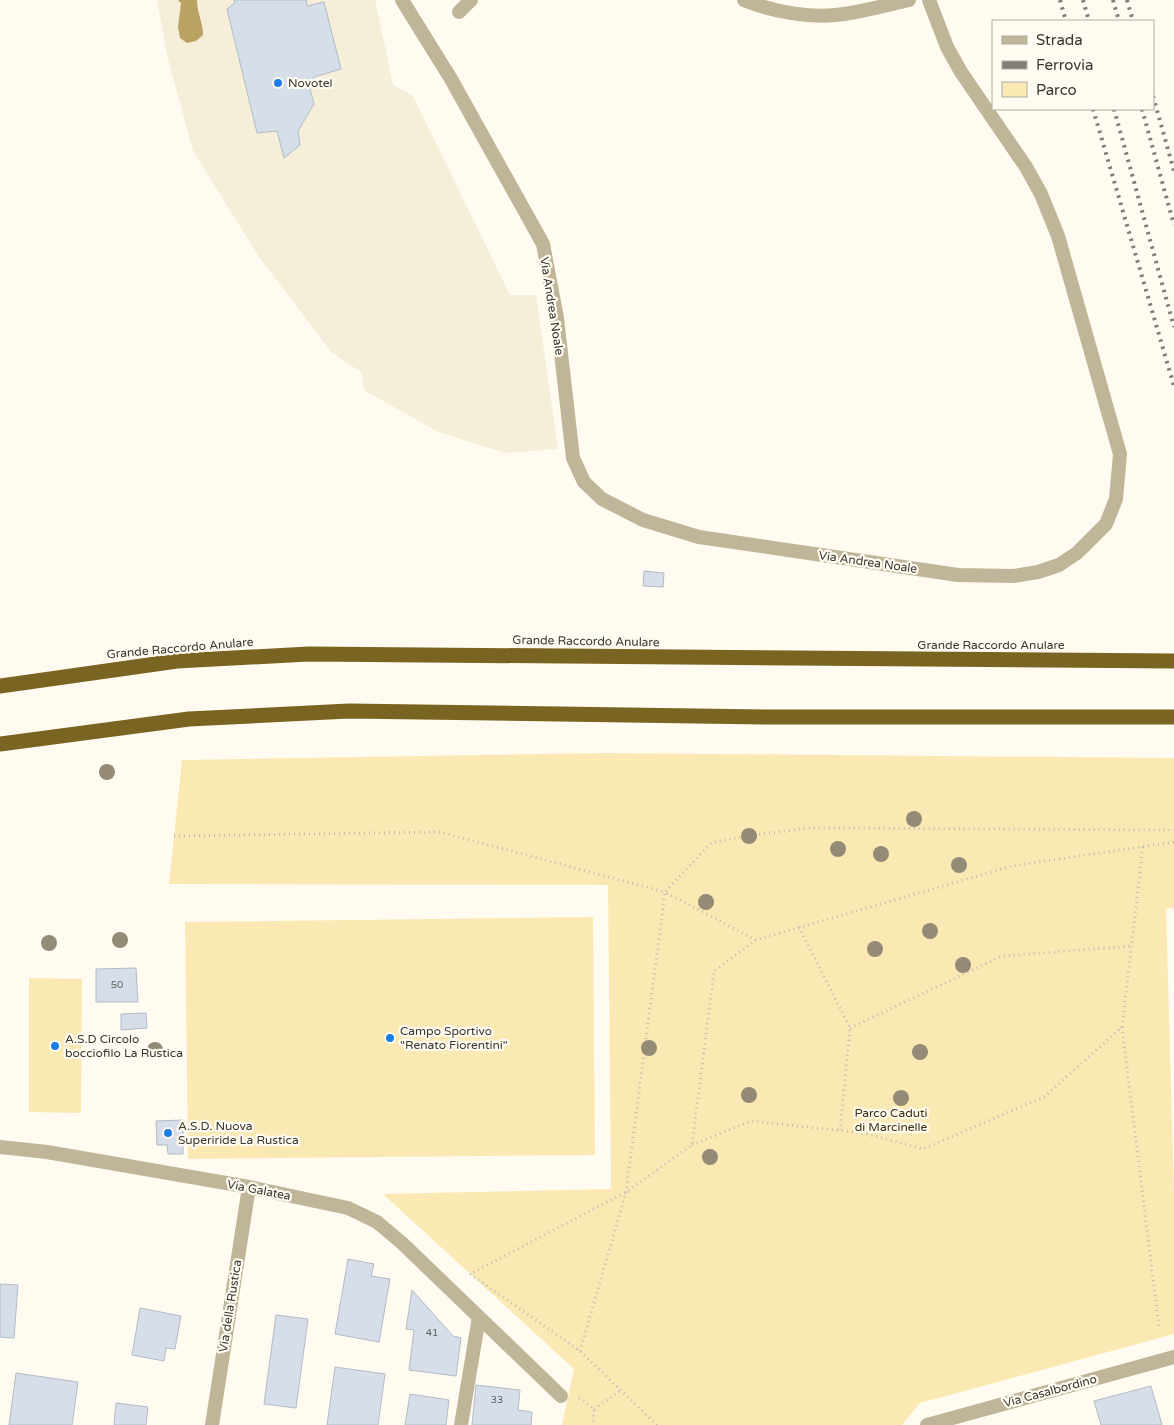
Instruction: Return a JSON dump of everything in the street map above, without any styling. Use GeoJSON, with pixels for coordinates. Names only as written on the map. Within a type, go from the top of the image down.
{"type":"FeatureCollection","features":[{"type":"Feature","properties":{"kind":"highway","name":"Grande Raccordo Anulare"},"geometry":{"type":"LineString","coordinates":[[0,686],[177,661],[309,654],[1172,661]]}},
{"type":"Feature","properties":{"kind":"highway"},"geometry":{"type":"LineString","coordinates":[[0,744],[189,718],[264,713],[349,711],[765,717],[1174,716]]}},
{"type":"Feature","properties":{"kind":"street","name":"Via Andrea Noale"},"geometry":{"type":"LineString","coordinates":[[402,0],[451,79],[543,244],[556,318],[573,458],[584,482],[602,499],[643,520],[699,537],[958,575],[1014,576],[1038,572],[1058,564],[1077,553],[1106,524],[1116,500],[1120,454],[1058,236],[1041,194],[1026,167],[961,72],[947,48],[929,0]]}},
{"type":"Feature","properties":{"kind":"street"},"geometry":{"type":"LineString","coordinates":[[459,12],[471,0]]}},
{"type":"Feature","properties":{"kind":"street"},"geometry":{"type":"LineString","coordinates":[[744,0],[792,12],[827,16],[908,0]]}},
{"type":"Feature","properties":{"kind":"street","name":"Via Galatea"},"geometry":{"type":"LineString","coordinates":[[0,1147],[47,1152],[248,1187],[348,1208],[368,1217],[402,1243],[561,1396]]}},
{"type":"Feature","properties":{"kind":"street","name":"Via della Rustica"},"geometry":{"type":"LineString","coordinates":[[212,1425],[248,1187]]}},
{"type":"Feature","properties":{"kind":"street"},"geometry":{"type":"LineString","coordinates":[[461,1425],[478,1317]]}},
{"type":"Feature","properties":{"kind":"street","name":"Via Casalbordino"},"geometry":{"type":"LineString","coordinates":[[927,1425],[1174,1357]]}},
{"type":"Feature","properties":{"kind":"path"},"geometry":{"type":"LineString","coordinates":[[580,1351],[626,1192],[665,892],[711,843],[801,829],[1174,830]]}},
{"type":"Feature","properties":{"kind":"path"},"geometry":{"type":"LineString","coordinates":[[174,836],[440,832],[665,892],[756,940]]}},
{"type":"Feature","properties":{"kind":"path"},"geometry":{"type":"LineString","coordinates":[[692,1145],[714,971],[756,940],[1012,866],[1174,842]]}},
{"type":"Feature","properties":{"kind":"path"},"geometry":{"type":"LineString","coordinates":[[1142,846],[1122,1027],[1159,1327]]}},
{"type":"Feature","properties":{"kind":"path"},"geometry":{"type":"LineString","coordinates":[[800,927],[850,1028],[840,1130]]}},
{"type":"Feature","properties":{"kind":"path"},"geometry":{"type":"LineString","coordinates":[[850,1028],[1002,956],[1131,946]]}},
{"type":"Feature","properties":{"kind":"path"},"geometry":{"type":"LineString","coordinates":[[657,1425],[580,1351],[470,1274],[626,1192],[692,1145],[751,1121],[864,1133],[924,1149],[1044,1097],[1122,1027]]}},
{"type":"Feature","properties":{"kind":"path"},"geometry":{"type":"LineString","coordinates":[[594,1409],[621,1390]]}},
{"type":"Feature","properties":{"kind":"path"},"geometry":{"type":"LineString","coordinates":[[561,1396],[582,1399],[594,1409]]}},
{"type":"Feature","properties":{"kind":"path"},"geometry":{"type":"LineString","coordinates":[[593,1425],[594,1409]]}},
{"type":"Feature","properties":{"kind":"shaded area"},"geometry":{"type":"Polygon","coordinates":[[[157,0],[375,0],[393,85],[413,96],[510,295],[536,295],[558,449],[506,453],[438,432],[364,390],[362,373],[331,352],[259,257],[193,151],[167,55],[157,0]]]}},
{"type":"Feature","properties":{"kind":"shaded area"},"geometry":{"type":"Polygon","coordinates":[[[178,0],[197,0],[203,35],[196,41],[187,43],[180,38],[178,27],[181,3],[178,0]]]}},
{"type":"Feature","properties":{"kind":"green space","name":"Parco Caduti di Marcinelle"},"geometry":{"type":"Polygon","coordinates":[[[606,753],[1174,758],[1174,908],[1166,909],[1174,1190],[1174,1334],[920,1403],[902,1425],[562,1425],[574,1369],[383,1194],[611,1189],[608,885],[169,884],[182,760],[606,753]]]}},
{"type":"Feature","properties":{"kind":"green space","name":"Campo Sportivo \"Renato Fiorentini\""},"geometry":{"type":"Polygon","coordinates":[[[593,917],[595,1155],[188,1159],[185,922],[593,917]]]}},
{"type":"Feature","properties":{"kind":"green space","name":"A.S.D Circolo bocciofilo La Rustica"},"geometry":{"type":"Polygon","coordinates":[[[29,978],[82,979],[81,1113],[29,1112],[29,978]]]}},
{"type":"Feature","properties":{"kind":"building","name":"Novotel"},"geometry":{"type":"Polygon","coordinates":[[[234,0],[306,0],[307,6],[324,2],[341,69],[314,77],[310,89],[314,104],[298,131],[300,145],[284,158],[277,131],[257,133],[227,9],[235,3],[234,0]]]}},
{"type":"Feature","properties":{"kind":"building"},"geometry":{"type":"Polygon","coordinates":[[[644,571],[664,573],[663,587],[643,586],[644,571]]]}},
{"type":"Feature","properties":{"kind":"building"},"geometry":{"type":"Polygon","coordinates":[[[136,968],[138,1002],[96,1002],[96,969],[136,968]]]}},
{"type":"Feature","properties":{"kind":"building"},"geometry":{"type":"Polygon","coordinates":[[[146,1013],[147,1028],[121,1030],[121,1014],[146,1013]]]}},
{"type":"Feature","properties":{"kind":"building"},"geometry":{"type":"Polygon","coordinates":[[[183,1120],[183,1154],[168,1154],[167,1145],[157,1145],[156,1121],[183,1120]]]}},
{"type":"Feature","properties":{"kind":"building"},"geometry":{"type":"Polygon","coordinates":[[[348,1259],[374,1264],[371,1276],[390,1279],[379,1342],[335,1334],[348,1259]]]}},
{"type":"Feature","properties":{"kind":"building"},"geometry":{"type":"Polygon","coordinates":[[[0,1284],[18,1285],[14,1338],[0,1337],[0,1284]]]}},
{"type":"Feature","properties":{"kind":"building"},"geometry":{"type":"Polygon","coordinates":[[[412,1290],[453,1336],[461,1338],[456,1376],[409,1370],[414,1330],[406,1329],[412,1290]]]}},
{"type":"Feature","properties":{"kind":"building"},"geometry":{"type":"Polygon","coordinates":[[[140,1308],[181,1316],[175,1349],[166,1348],[164,1361],[132,1355],[140,1308]]]}},
{"type":"Feature","properties":{"kind":"building"},"geometry":{"type":"Polygon","coordinates":[[[276,1315],[308,1319],[296,1408],[264,1404],[276,1315]]]}},
{"type":"Feature","properties":{"kind":"building"},"geometry":{"type":"Polygon","coordinates":[[[335,1367],[385,1374],[378,1425],[327,1425],[335,1367]]]}},
{"type":"Feature","properties":{"kind":"building"},"geometry":{"type":"Polygon","coordinates":[[[16,1373],[78,1382],[72,1425],[9,1425],[16,1373]]]}},
{"type":"Feature","properties":{"kind":"building"},"geometry":{"type":"Polygon","coordinates":[[[476,1385],[520,1390],[518,1410],[532,1412],[531,1425],[472,1425],[476,1385]]]}},
{"type":"Feature","properties":{"kind":"building"},"geometry":{"type":"Polygon","coordinates":[[[1151,1386],[1162,1425],[1101,1425],[1094,1401],[1151,1386]]]}},
{"type":"Feature","properties":{"kind":"building"},"geometry":{"type":"Polygon","coordinates":[[[410,1394],[449,1400],[446,1425],[405,1425],[410,1394]]]}},
{"type":"Feature","properties":{"kind":"building"},"geometry":{"type":"Polygon","coordinates":[[[116,1403],[148,1407],[146,1425],[114,1425],[116,1403]]]}},
{"type":"Feature","properties":{"kind":"railway"},"geometry":{"type":"LineString","coordinates":[[1060,0],[1066,20]]}},
{"type":"Feature","properties":{"kind":"railway"},"geometry":{"type":"LineString","coordinates":[[1083,0],[1089,20]]}},
{"type":"Feature","properties":{"kind":"railway"},"geometry":{"type":"LineString","coordinates":[[1113,0],[1119,20]]}},
{"type":"Feature","properties":{"kind":"railway"},"geometry":{"type":"LineString","coordinates":[[1127,0],[1133,20]]}},
{"type":"Feature","properties":{"kind":"railway"},"geometry":{"type":"LineString","coordinates":[[1154,100],[1174,171]]}},
{"type":"Feature","properties":{"kind":"railway"},"geometry":{"type":"LineString","coordinates":[[1093,110],[1174,386]]}},
{"type":"Feature","properties":{"kind":"railway"},"geometry":{"type":"LineString","coordinates":[[1114,110],[1174,327]]}},
{"type":"Feature","properties":{"kind":"railway"},"geometry":{"type":"LineString","coordinates":[[1142,110],[1174,225]]}},
{"type":"Feature","properties":{"kind":"place","name":"Novotel"},"geometry":{"type":"Point","coordinates":[278,83]}},
{"type":"Feature","properties":{"kind":"place","name":"Campo Sportivo \"Renato Fiorentini\""},"geometry":{"type":"Point","coordinates":[390,1038]}},
{"type":"Feature","properties":{"kind":"place","name":"A.S.D Circolo bocciofilo La Rustica"},"geometry":{"type":"Point","coordinates":[55,1046]}},
{"type":"Feature","properties":{"kind":"place","name":"A.S.D. Nuova Superiride La Rustica"},"geometry":{"type":"Point","coordinates":[168,1133]}}]}
